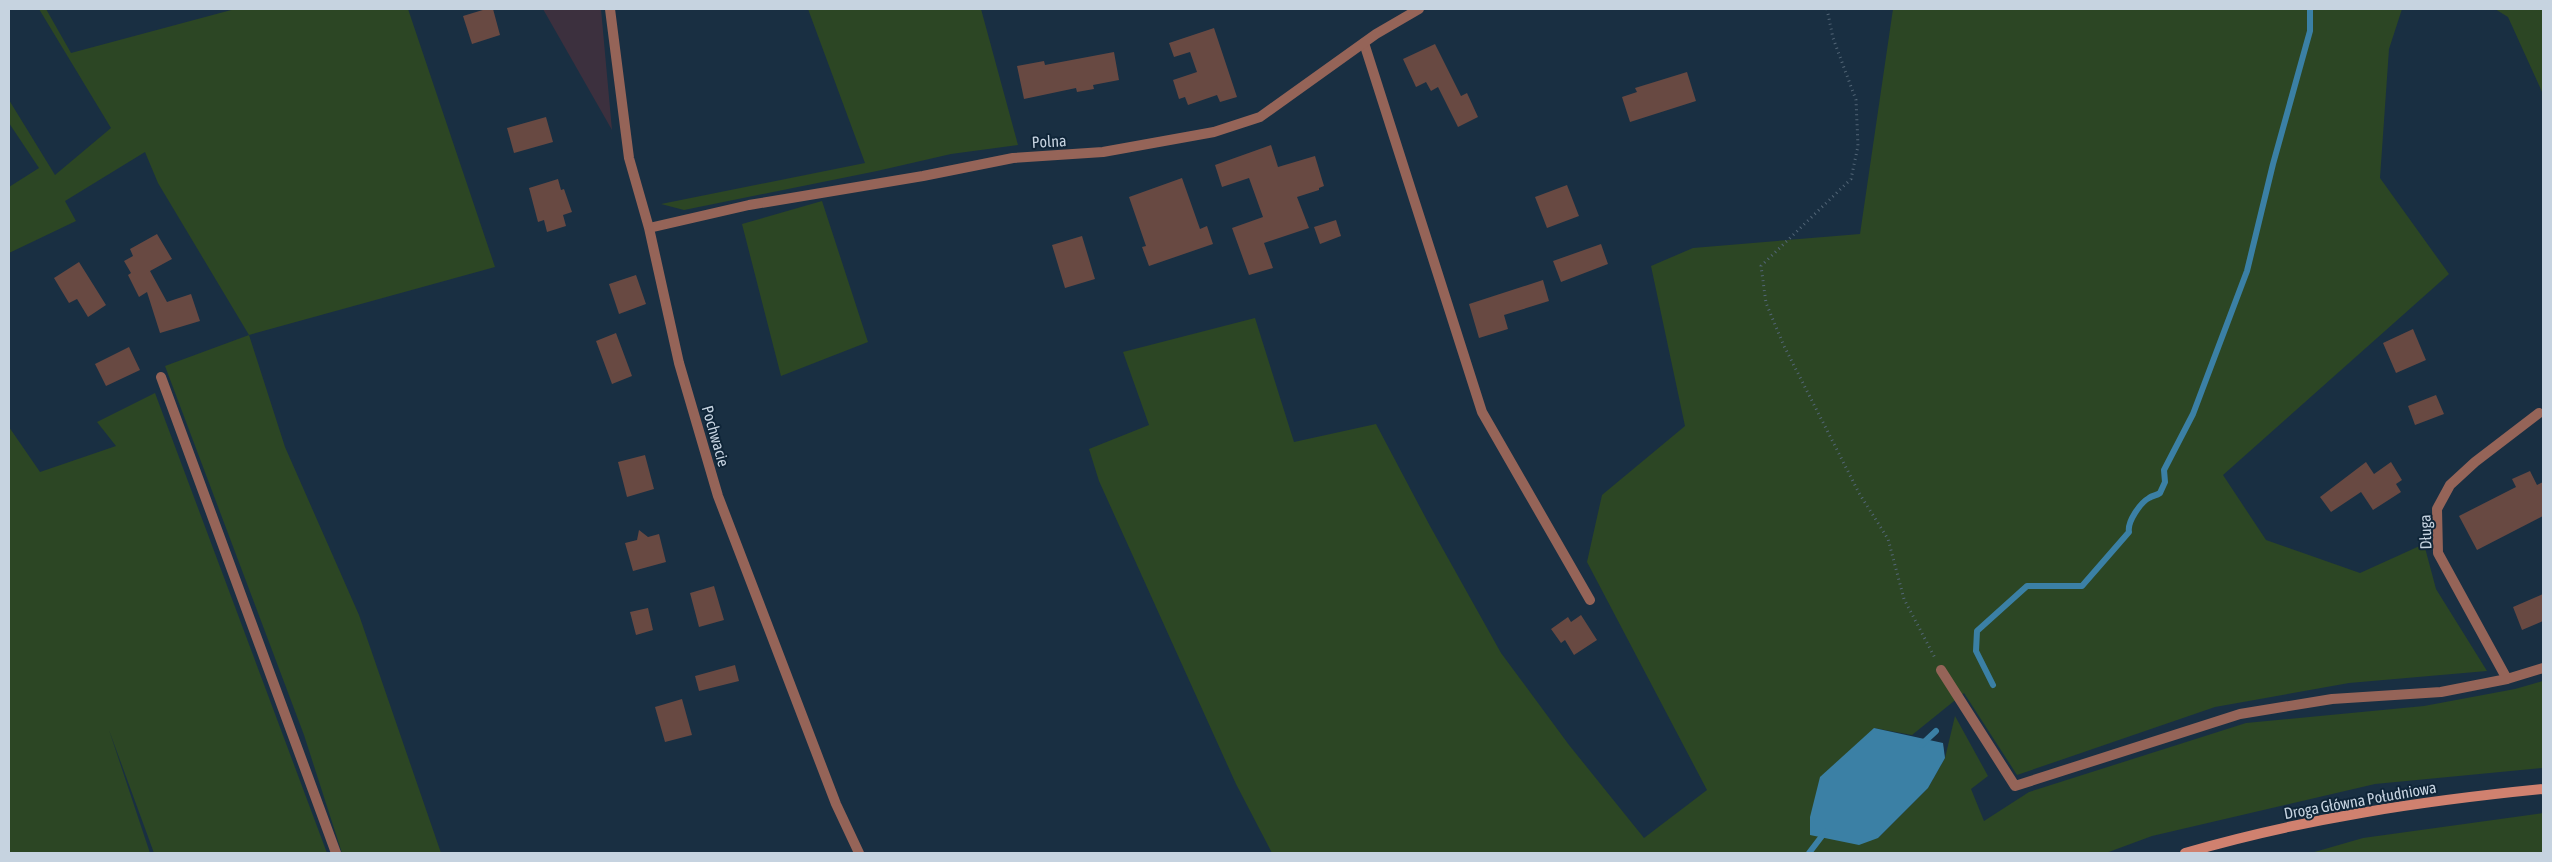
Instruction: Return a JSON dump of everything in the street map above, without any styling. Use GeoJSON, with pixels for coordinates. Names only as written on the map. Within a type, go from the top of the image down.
{"type":"FeatureCollection","features":[{"type":"Feature","properties":{"kind":"main road","name":"Droga Główna Południowa"},"geometry":{"type":"LineString","coordinates":[[2185,853],[2266,832],[2350,815],[2454,799],[2543,790]]}},
{"type":"Feature","properties":{"kind":"street","name":"Pochwacie"},"geometry":{"type":"LineString","coordinates":[[610,9],[629,158],[650,228],[679,363],[718,496],[814,751],[859,853]]}},
{"type":"Feature","properties":{"kind":"street","name":"Polna"},"geometry":{"type":"LineString","coordinates":[[650,228],[749,205],[923,176],[1013,158],[1103,152],[1214,132],[1260,117],[1364,43],[1419,9]]}},
{"type":"Feature","properties":{"kind":"street"},"geometry":{"type":"LineString","coordinates":[[1364,43],[1482,412],[1590,600]]}},
{"type":"Feature","properties":{"kind":"street"},"geometry":{"type":"LineString","coordinates":[[161,377],[336,853]]}},
{"type":"Feature","properties":{"kind":"street","name":"Długa"},"geometry":{"type":"LineString","coordinates":[[2507,679],[2438,552],[2437,509],[2450,485],[2475,462],[2539,413]]}},
{"type":"Feature","properties":{"kind":"street"},"geometry":{"type":"LineString","coordinates":[[1941,670],[2015,786],[2240,714],[2332,699],[2441,692],[2507,679],[2543,668]]}},
{"type":"Feature","properties":{"kind":"path"},"geometry":{"type":"LineString","coordinates":[[1827,9],[1833,38],[1856,100],[1858,146],[1851,179],[1761,266],[1766,304],[1784,346],[1854,485],[1888,539],[1904,599],[1941,670]]}},
{"type":"Feature","properties":{"kind":"shaded area"},"geometry":{"type":"Polygon","coordinates":[[[543,9],[601,9],[612,130],[543,9]]]}},
{"type":"Feature","properties":{"kind":"green space"},"geometry":{"type":"Polygon","coordinates":[[[39,9],[46,9],[71,53],[235,9],[408,9],[495,267],[249,335],[158,183],[145,152],[65,201],[76,221],[9,253],[9,187],[39,168],[9,123],[9,100],[55,175],[111,128],[39,9]]]}},
{"type":"Feature","properties":{"kind":"green space"},"geometry":{"type":"Polygon","coordinates":[[[808,9],[981,9],[1018,145],[951,154],[684,210],[661,204],[865,163],[808,9]]]}},
{"type":"Feature","properties":{"kind":"green space"},"geometry":{"type":"Polygon","coordinates":[[[1893,9],[2402,9],[2389,49],[2380,178],[2449,274],[2223,475],[2266,540],[2360,573],[2424,544],[2436,589],[2487,671],[2349,683],[2215,707],[2017,775],[1964,693],[1912,735],[1874,728],[1878,838],[1928,788],[1945,758],[1955,716],[1988,776],[1971,789],[1984,821],[2029,792],[2246,723],[2424,706],[2515,689],[2543,681],[2543,768],[2375,784],[2152,836],[2106,853],[1272,853],[1236,784],[1099,481],[1089,449],[1149,425],[1123,352],[1255,318],[1294,442],[1376,424],[1501,653],[1569,745],[1644,838],[1707,790],[1587,562],[1602,495],[1685,426],[1651,266],[1693,248],[1860,234],[1893,9]]]}},
{"type":"Feature","properties":{"kind":"green space"},"geometry":{"type":"Polygon","coordinates":[[[2495,9],[2543,9],[2543,94],[2508,17],[2495,9]]]}},
{"type":"Feature","properties":{"kind":"green space"},"geometry":{"type":"Polygon","coordinates":[[[822,201],[868,342],[781,376],[742,224],[822,201]]]}},
{"type":"Feature","properties":{"kind":"green space"},"geometry":{"type":"Polygon","coordinates":[[[249,335],[285,447],[359,615],[441,853],[342,853],[304,735],[165,366],[249,335]]]}},
{"type":"Feature","properties":{"kind":"green space"},"geometry":{"type":"Polygon","coordinates":[[[155,393],[327,853],[154,853],[109,730],[150,853],[9,853],[9,427],[40,472],[116,446],[97,422],[155,393]]]}},
{"type":"Feature","properties":{"kind":"green space"},"geometry":{"type":"Polygon","coordinates":[[[2543,813],[2543,853],[2311,853],[2363,838],[2543,813]]]}},
{"type":"Feature","properties":{"kind":"water"},"geometry":{"type":"Polygon","coordinates":[[[1874,728],[1943,743],[1945,758],[1928,788],[1878,838],[1859,845],[1810,835],[1810,817],[1820,777],[1874,728]]]}},
{"type":"Feature","properties":{"kind":"building"},"geometry":{"type":"Polygon","coordinates":[[[486,9],[493,9],[500,35],[472,44],[463,16],[486,9]]]}},
{"type":"Feature","properties":{"kind":"building"},"geometry":{"type":"Polygon","coordinates":[[[1214,28],[1237,97],[1220,102],[1217,95],[1188,105],[1185,97],[1179,99],[1173,80],[1197,72],[1190,52],[1174,57],[1169,43],[1214,28]]]}},
{"type":"Feature","properties":{"kind":"building"},"geometry":{"type":"Polygon","coordinates":[[[1435,44],[1461,96],[1467,93],[1478,117],[1458,127],[1438,87],[1431,91],[1426,82],[1416,87],[1403,59],[1435,44]]]}},
{"type":"Feature","properties":{"kind":"building"},"geometry":{"type":"Polygon","coordinates":[[[1114,52],[1119,80],[1093,85],[1094,89],[1077,92],[1076,88],[1024,99],[1017,66],[1044,61],[1045,65],[1114,52]]]}},
{"type":"Feature","properties":{"kind":"building"},"geometry":{"type":"Polygon","coordinates":[[[1687,72],[1696,101],[1630,122],[1622,97],[1637,92],[1635,88],[1687,72]]]}},
{"type":"Feature","properties":{"kind":"building"},"geometry":{"type":"Polygon","coordinates":[[[546,117],[553,142],[514,153],[507,128],[546,117]]]}},
{"type":"Feature","properties":{"kind":"building"},"geometry":{"type":"Polygon","coordinates":[[[1271,145],[1278,167],[1315,156],[1324,186],[1319,188],[1319,190],[1297,197],[1309,228],[1264,243],[1273,268],[1249,275],[1232,228],[1263,217],[1249,178],[1222,187],[1215,165],[1271,145]]]}},
{"type":"Feature","properties":{"kind":"building"},"geometry":{"type":"Polygon","coordinates":[[[1182,178],[1200,229],[1207,226],[1213,244],[1149,266],[1142,247],[1146,246],[1129,197],[1182,178]]]}},
{"type":"Feature","properties":{"kind":"building"},"geometry":{"type":"Polygon","coordinates":[[[558,179],[561,190],[564,189],[572,212],[563,215],[566,226],[547,232],[544,220],[538,222],[529,188],[558,179]]]}},
{"type":"Feature","properties":{"kind":"building"},"geometry":{"type":"Polygon","coordinates":[[[1567,185],[1579,216],[1547,228],[1535,197],[1567,185]]]}},
{"type":"Feature","properties":{"kind":"building"},"geometry":{"type":"Polygon","coordinates":[[[1336,220],[1341,236],[1320,244],[1314,227],[1336,220]]]}},
{"type":"Feature","properties":{"kind":"building"},"geometry":{"type":"Polygon","coordinates":[[[157,234],[172,259],[150,271],[167,302],[191,294],[200,321],[160,333],[147,292],[139,297],[128,275],[131,273],[124,261],[133,256],[130,249],[157,234]]]}},
{"type":"Feature","properties":{"kind":"building"},"geometry":{"type":"Polygon","coordinates":[[[1082,236],[1095,279],[1065,288],[1052,245],[1082,236]]]}},
{"type":"Feature","properties":{"kind":"building"},"geometry":{"type":"Polygon","coordinates":[[[1601,244],[1608,264],[1561,282],[1553,261],[1601,244]]]}},
{"type":"Feature","properties":{"kind":"building"},"geometry":{"type":"Polygon","coordinates":[[[79,262],[106,305],[88,317],[77,299],[69,303],[54,278],[79,262]]]}},
{"type":"Feature","properties":{"kind":"building"},"geometry":{"type":"Polygon","coordinates":[[[636,275],[646,304],[619,314],[609,284],[636,275]]]}},
{"type":"Feature","properties":{"kind":"building"},"geometry":{"type":"Polygon","coordinates":[[[1543,280],[1549,301],[1504,315],[1508,329],[1479,338],[1469,304],[1543,280]]]}},
{"type":"Feature","properties":{"kind":"building"},"geometry":{"type":"Polygon","coordinates":[[[2413,329],[2426,360],[2396,373],[2383,343],[2413,329]]]}},
{"type":"Feature","properties":{"kind":"building"},"geometry":{"type":"Polygon","coordinates":[[[616,333],[632,376],[612,384],[596,341],[616,333]]]}},
{"type":"Feature","properties":{"kind":"building"},"geometry":{"type":"Polygon","coordinates":[[[129,347],[140,370],[106,386],[95,364],[129,347]]]}},
{"type":"Feature","properties":{"kind":"building"},"geometry":{"type":"Polygon","coordinates":[[[2436,395],[2444,414],[2415,425],[2408,406],[2436,395]]]}},
{"type":"Feature","properties":{"kind":"building"},"geometry":{"type":"Polygon","coordinates":[[[645,455],[654,489],[627,497],[618,462],[645,455]]]}},
{"type":"Feature","properties":{"kind":"building"},"geometry":{"type":"Polygon","coordinates":[[[2366,462],[2374,474],[2391,462],[2402,480],[2396,484],[2401,492],[2373,510],[2361,492],[2331,512],[2320,497],[2366,462]]]}},
{"type":"Feature","properties":{"kind":"building"},"geometry":{"type":"Polygon","coordinates":[[[2530,471],[2537,485],[2543,482],[2543,516],[2477,550],[2459,516],[2516,487],[2512,479],[2530,471]]]}},
{"type":"Feature","properties":{"kind":"building"},"geometry":{"type":"Polygon","coordinates":[[[639,530],[648,537],[659,534],[666,562],[633,571],[625,543],[637,540],[639,530]]]}},
{"type":"Feature","properties":{"kind":"building"},"geometry":{"type":"Polygon","coordinates":[[[714,586],[724,620],[699,627],[690,593],[714,586]]]}},
{"type":"Feature","properties":{"kind":"building"},"geometry":{"type":"Polygon","coordinates":[[[2543,594],[2543,621],[2522,630],[2513,607],[2543,594]]]}},
{"type":"Feature","properties":{"kind":"building"},"geometry":{"type":"Polygon","coordinates":[[[648,608],[653,630],[636,635],[630,612],[648,608]]]}},
{"type":"Feature","properties":{"kind":"building"},"geometry":{"type":"Polygon","coordinates":[[[1581,615],[1597,640],[1574,655],[1565,640],[1561,643],[1551,629],[1568,617],[1571,622],[1581,615]]]}},
{"type":"Feature","properties":{"kind":"building"},"geometry":{"type":"Polygon","coordinates":[[[735,665],[739,681],[699,691],[695,676],[735,665]]]}},
{"type":"Feature","properties":{"kind":"building"},"geometry":{"type":"Polygon","coordinates":[[[682,699],[692,735],[665,742],[655,707],[682,699]]]}},
{"type":"Feature","properties":{"kind":"waterway"},"geometry":{"type":"LineString","coordinates":[[1993,685],[1976,651],[1977,631],[2027,586],[2082,586],[2129,532],[2132,518],[2145,500],[2160,493],[2165,482],[2164,470],[2193,414],[2247,271],[2273,164],[2310,31],[2310,9]]}},
{"type":"Feature","properties":{"kind":"waterway"},"geometry":{"type":"LineString","coordinates":[[1921,745],[1936,731]]}},
{"type":"Feature","properties":{"kind":"waterway"},"geometry":{"type":"LineString","coordinates":[[1809,853],[1825,832]]}}]}
